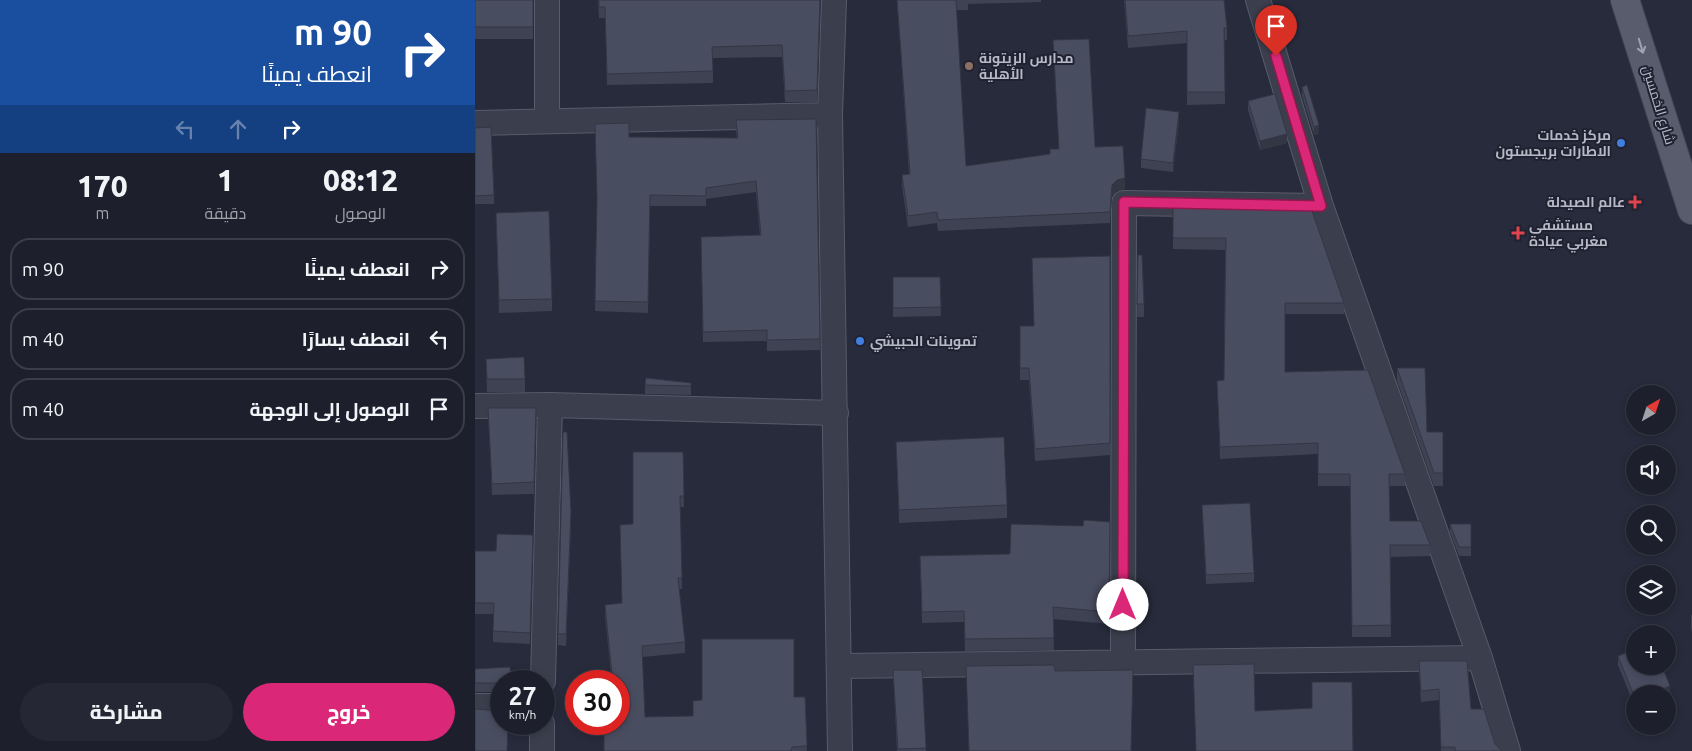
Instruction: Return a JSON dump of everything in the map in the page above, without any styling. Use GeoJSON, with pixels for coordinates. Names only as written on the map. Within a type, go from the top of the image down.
{"type":"FeatureCollection","features":[{"type":"Feature","properties":{"kind":"main road","name":"شارع الخمسين"},"geometry":{"type":"LineString","coordinates":[[1625,0],[1692,210]]}},
{"type":"Feature","properties":{"kind":"street"},"geometry":{"type":"LineString","coordinates":[[547,0],[547,121]]}},
{"type":"Feature","properties":{"kind":"street"},"geometry":{"type":"LineString","coordinates":[[834,0],[830,114],[840,751]]}},
{"type":"Feature","properties":{"kind":"street"},"geometry":{"type":"LineString","coordinates":[[1259,0],[1321,206],[1480,658],[1508,751]]}},
{"type":"Feature","properties":{"kind":"street"},"geometry":{"type":"LineString","coordinates":[[475,123],[830,114]]}},
{"type":"Feature","properties":{"kind":"street"},"geometry":{"type":"LineString","coordinates":[[1123,663],[1124,202],[1321,206]]}},
{"type":"Feature","properties":{"kind":"street"},"geometry":{"type":"LineString","coordinates":[[475,406],[550,405],[836,413]]}},
{"type":"Feature","properties":{"kind":"street"},"geometry":{"type":"LineString","coordinates":[[543,670],[550,405]]}},
{"type":"Feature","properties":{"kind":"street"},"geometry":{"type":"LineString","coordinates":[[840,666],[1480,658]]}},
{"type":"Feature","properties":{"kind":"street"},"geometry":{"type":"LineString","coordinates":[[475,706],[490,706]]}},
{"type":"Feature","properties":{"kind":"street"},"geometry":{"type":"LineString","coordinates":[[542,735],[542,751]]}},
{"type":"Feature","properties":{"kind":"building"},"geometry":{"type":"Polygon","coordinates":[[[475,0],[533,0],[533,27],[475,27],[475,0]]]}},
{"type":"Feature","properties":{"kind":"building"},"geometry":{"type":"Polygon","coordinates":[[[599,0],[820,0],[817,90],[785,91],[782,45],[712,47],[713,71],[607,74],[605,7],[599,7],[599,0]]]}},
{"type":"Feature","properties":{"kind":"building"},"geometry":{"type":"Polygon","coordinates":[[[897,0],[956,0],[966,166],[1050,154],[1050,149],[1059,149],[1053,40],[1089,39],[1095,147],[1123,146],[1125,178],[1117,180],[1112,185],[1110,212],[938,220],[937,212],[908,216],[902,175],[910,174],[897,0]]]}},
{"type":"Feature","properties":{"kind":"building"},"geometry":{"type":"Polygon","coordinates":[[[1125,0],[1224,0],[1227,28],[1224,28],[1225,92],[1187,92],[1187,31],[1128,36],[1125,0]]]}},
{"type":"Feature","properties":{"kind":"building"},"geometry":{"type":"Polygon","coordinates":[[[1307,85],[1319,125],[1314,127],[1302,87],[1307,85]]]}},
{"type":"Feature","properties":{"kind":"building"},"geometry":{"type":"Polygon","coordinates":[[[1275,94],[1287,134],[1260,141],[1248,101],[1275,94]]]}},
{"type":"Feature","properties":{"kind":"building"},"geometry":{"type":"Polygon","coordinates":[[[1146,108],[1179,112],[1173,163],[1141,159],[1146,108]]]}},
{"type":"Feature","properties":{"kind":"building"},"geometry":{"type":"Polygon","coordinates":[[[816,119],[820,339],[767,340],[767,330],[703,332],[701,237],[761,235],[756,181],[706,188],[706,196],[650,195],[648,302],[595,301],[597,198],[595,124],[629,123],[629,137],[738,138],[736,120],[816,119]]]}},
{"type":"Feature","properties":{"kind":"building"},"geometry":{"type":"Polygon","coordinates":[[[491,127],[494,195],[475,196],[475,128],[491,127]]]}},
{"type":"Feature","properties":{"kind":"building"},"geometry":{"type":"Polygon","coordinates":[[[1173,206],[1311,208],[1344,303],[1285,303],[1285,372],[1368,370],[1405,474],[1389,474],[1390,521],[1421,521],[1430,545],[1390,545],[1391,625],[1352,626],[1350,474],[1318,474],[1318,443],[1220,447],[1217,381],[1224,380],[1226,238],[1173,238],[1173,206]]]}},
{"type":"Feature","properties":{"kind":"building"},"geometry":{"type":"Polygon","coordinates":[[[549,211],[552,299],[499,300],[496,213],[549,211]]]}},
{"type":"Feature","properties":{"kind":"building"},"geometry":{"type":"Polygon","coordinates":[[[1138,255],[1142,255],[1144,304],[1137,304],[1138,255]]]}},
{"type":"Feature","properties":{"kind":"building"},"geometry":{"type":"Polygon","coordinates":[[[1110,256],[1110,443],[1035,449],[1029,368],[1020,368],[1020,326],[1034,326],[1032,258],[1110,256]]]}},
{"type":"Feature","properties":{"kind":"building"},"geometry":{"type":"Polygon","coordinates":[[[893,277],[940,277],[941,307],[893,308],[893,277]]]}},
{"type":"Feature","properties":{"kind":"building"},"geometry":{"type":"Polygon","coordinates":[[[524,357],[525,379],[487,379],[486,359],[524,357]]]}},
{"type":"Feature","properties":{"kind":"building"},"geometry":{"type":"Polygon","coordinates":[[[1397,368],[1425,368],[1427,432],[1443,432],[1443,473],[1434,473],[1397,368]]]}},
{"type":"Feature","properties":{"kind":"building"},"geometry":{"type":"Polygon","coordinates":[[[646,378],[691,383],[691,386],[645,385],[646,378]]]}},
{"type":"Feature","properties":{"kind":"building"},"geometry":{"type":"Polygon","coordinates":[[[488,408],[536,408],[534,482],[492,484],[488,408]]]}},
{"type":"Feature","properties":{"kind":"building"},"geometry":{"type":"Polygon","coordinates":[[[563,432],[567,432],[571,512],[566,634],[558,634],[563,432]]]}},
{"type":"Feature","properties":{"kind":"building"},"geometry":{"type":"Polygon","coordinates":[[[1004,437],[1007,505],[899,510],[896,442],[1004,437]]]}},
{"type":"Feature","properties":{"kind":"building"},"geometry":{"type":"Polygon","coordinates":[[[633,452],[683,452],[684,496],[680,496],[682,578],[678,578],[685,642],[642,646],[645,717],[693,716],[693,701],[702,700],[702,639],[794,639],[794,697],[805,697],[807,746],[792,747],[791,751],[604,751],[604,735],[630,735],[630,670],[612,670],[605,605],[622,603],[620,525],[633,524],[633,452]]]}},
{"type":"Feature","properties":{"kind":"building"},"geometry":{"type":"Polygon","coordinates":[[[1250,503],[1254,573],[1206,575],[1202,505],[1250,503]]]}},
{"type":"Feature","properties":{"kind":"building"},"geometry":{"type":"Polygon","coordinates":[[[1084,520],[1110,522],[1109,612],[1053,607],[1054,638],[965,639],[964,611],[922,612],[920,556],[1010,554],[1011,524],[1083,526],[1084,520]]]}},
{"type":"Feature","properties":{"kind":"building"},"geometry":{"type":"Polygon","coordinates":[[[1450,524],[1471,524],[1471,547],[1459,547],[1450,524]]]}},
{"type":"Feature","properties":{"kind":"building"},"geometry":{"type":"Polygon","coordinates":[[[497,534],[533,535],[530,633],[493,631],[494,603],[475,603],[475,551],[496,551],[497,534]]]}},
{"type":"Feature","properties":{"kind":"building"},"geometry":{"type":"Polygon","coordinates":[[[1626,653],[1626,675],[1666,675],[1670,685],[1630,685],[1618,656],[1626,653]]]}},
{"type":"Feature","properties":{"kind":"building"},"geometry":{"type":"Polygon","coordinates":[[[1419,661],[1467,661],[1471,709],[1484,709],[1495,744],[1502,751],[1455,751],[1455,747],[1441,747],[1439,689],[1421,691],[1419,661]]]}},
{"type":"Feature","properties":{"kind":"building"},"geometry":{"type":"Polygon","coordinates":[[[1254,664],[1255,711],[1312,708],[1312,682],[1352,682],[1353,751],[1196,751],[1193,665],[1254,664]]]}},
{"type":"Feature","properties":{"kind":"building"},"geometry":{"type":"Polygon","coordinates":[[[1054,665],[1055,671],[1133,670],[1131,751],[969,751],[966,666],[1054,665]]]}},
{"type":"Feature","properties":{"kind":"building"},"geometry":{"type":"Polygon","coordinates":[[[510,667],[510,670],[490,670],[490,683],[475,683],[475,669],[510,667]]]}},
{"type":"Feature","properties":{"kind":"building"},"geometry":{"type":"Polygon","coordinates":[[[893,670],[922,670],[926,748],[898,749],[893,670]]]}},
{"type":"Feature","properties":{"kind":"building"},"geometry":{"type":"Polygon","coordinates":[[[475,709],[490,710],[490,735],[508,735],[507,751],[475,751],[475,709]]]}},
{"type":"Feature","properties":{"kind":"place","name":"مدارس الزيتونة الأهلية"},"geometry":{"type":"Point","coordinates":[969,66]}},
{"type":"Feature","properties":{"kind":"place","name":"مركز خدمات الاطارات بريجستون"},"geometry":{"type":"Point","coordinates":[1621,143]}},
{"type":"Feature","properties":{"kind":"place","name":"عالم الصيدلة"},"geometry":{"type":"Point","coordinates":[1635,202]}},
{"type":"Feature","properties":{"kind":"place","name":"مستشفى مغربي عيادة"},"geometry":{"type":"Point","coordinates":[1518,233]}},
{"type":"Feature","properties":{"kind":"place","name":"تموينات الحبيشي"},"geometry":{"type":"Point","coordinates":[860,341]}},
{"type":"Feature","properties":{"kind":"route"},"geometry":{"type":"LineString","coordinates":[[1123,605],[1124,202],[1321,206],[1276,56]]}}]}
